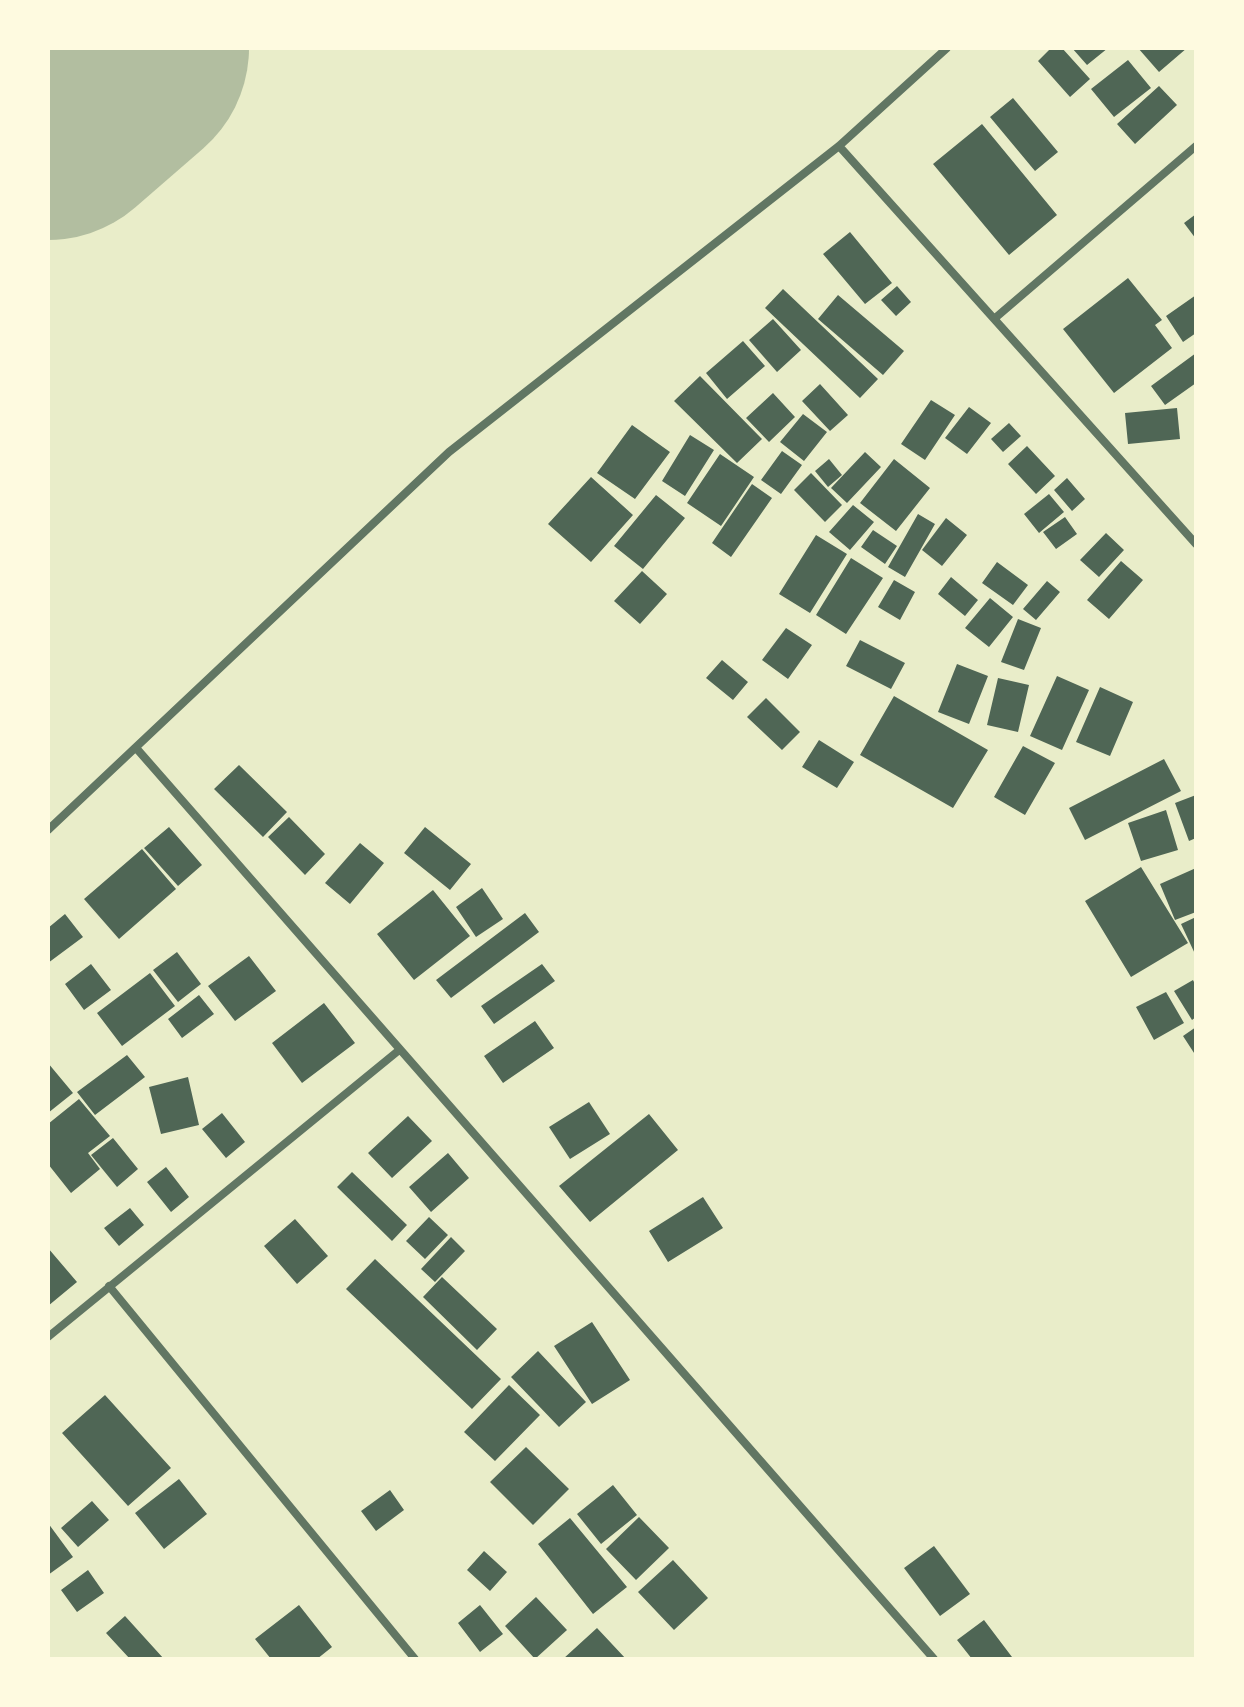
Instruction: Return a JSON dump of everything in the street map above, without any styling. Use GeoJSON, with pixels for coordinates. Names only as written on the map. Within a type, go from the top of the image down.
{"type":"FeatureCollection","features":[{"type":"Feature","properties":{"kind":"street"},"geometry":{"type":"LineString","coordinates":[[48,830],[449,452],[839,146],[947,48]]}},
{"type":"Feature","properties":{"kind":"street"},"geometry":{"type":"LineString","coordinates":[[839,146],[1196,544]]}},
{"type":"Feature","properties":{"kind":"street"},"geometry":{"type":"LineString","coordinates":[[994,319],[1196,146]]}},
{"type":"Feature","properties":{"kind":"street"},"geometry":{"type":"LineString","coordinates":[[137,749],[398,1051],[934,1659]]}},
{"type":"Feature","properties":{"kind":"street"},"geometry":{"type":"LineString","coordinates":[[48,1337],[398,1051]]}},
{"type":"Feature","properties":{"kind":"street"},"geometry":{"type":"LineString","coordinates":[[109,1286],[415,1659]]}},
{"type":"Feature","properties":{"kind":"building"},"geometry":{"type":"Polygon","coordinates":[[[1051,48],[1062,48],[1090,79],[1070,97],[1038,61],[1051,48]]]}},
{"type":"Feature","properties":{"kind":"building"},"geometry":{"type":"Polygon","coordinates":[[[1072,48],[1108,48],[1087,65],[1072,48]]]}},
{"type":"Feature","properties":{"kind":"building"},"geometry":{"type":"Polygon","coordinates":[[[1138,48],[1187,48],[1159,72],[1138,48]]]}},
{"type":"Feature","properties":{"kind":"building"},"geometry":{"type":"Polygon","coordinates":[[[1128,60],[1151,88],[1114,117],[1091,89],[1128,60]]]}},
{"type":"Feature","properties":{"kind":"building"},"geometry":{"type":"Polygon","coordinates":[[[1159,86],[1177,105],[1135,144],[1117,124],[1159,86]]]}},
{"type":"Feature","properties":{"kind":"building"},"geometry":{"type":"Polygon","coordinates":[[[1013,98],[1058,152],[1035,171],[990,117],[1013,98]]]}},
{"type":"Feature","properties":{"kind":"building"},"geometry":{"type":"Polygon","coordinates":[[[982,124],[1057,215],[1009,255],[933,164],[982,124]]]}},
{"type":"Feature","properties":{"kind":"building"},"geometry":{"type":"Polygon","coordinates":[[[1196,214],[1196,239],[1184,223],[1196,214]]]}},
{"type":"Feature","properties":{"kind":"building"},"geometry":{"type":"Polygon","coordinates":[[[850,232],[892,283],[865,304],[823,254],[850,232]]]}},
{"type":"Feature","properties":{"kind":"building"},"geometry":{"type":"Polygon","coordinates":[[[1128,278],[1162,320],[1155,325],[1172,348],[1114,393],[1063,329],[1128,278]]]}},
{"type":"Feature","properties":{"kind":"building"},"geometry":{"type":"Polygon","coordinates":[[[897,286],[911,302],[896,316],[881,300],[897,286]]]}},
{"type":"Feature","properties":{"kind":"building"},"geometry":{"type":"Polygon","coordinates":[[[783,289],[878,379],[860,398],[765,308],[783,289]]]}},
{"type":"Feature","properties":{"kind":"building"},"geometry":{"type":"Polygon","coordinates":[[[838,295],[904,351],[883,375],[818,319],[838,295]]]}},
{"type":"Feature","properties":{"kind":"building"},"geometry":{"type":"Polygon","coordinates":[[[1196,295],[1196,333],[1183,342],[1166,316],[1196,295]]]}},
{"type":"Feature","properties":{"kind":"building"},"geometry":{"type":"Polygon","coordinates":[[[773,319],[801,350],[777,372],[749,340],[773,319]]]}},
{"type":"Feature","properties":{"kind":"building"},"geometry":{"type":"Polygon","coordinates":[[[743,341],[765,366],[727,399],[706,373],[743,341]]]}},
{"type":"Feature","properties":{"kind":"building"},"geometry":{"type":"Polygon","coordinates":[[[1196,353],[1196,383],[1165,405],[1151,386],[1196,353]]]}},
{"type":"Feature","properties":{"kind":"building"},"geometry":{"type":"Polygon","coordinates":[[[700,376],[762,439],[737,463],[674,401],[700,376]]]}},
{"type":"Feature","properties":{"kind":"building"},"geometry":{"type":"Polygon","coordinates":[[[820,384],[848,415],[830,431],[802,401],[820,384]]]}},
{"type":"Feature","properties":{"kind":"building"},"geometry":{"type":"Polygon","coordinates":[[[773,393],[795,417],[769,442],[746,418],[773,393]]]}},
{"type":"Feature","properties":{"kind":"building"},"geometry":{"type":"Polygon","coordinates":[[[931,400],[955,415],[925,460],[901,444],[931,400]]]}},
{"type":"Feature","properties":{"kind":"building"},"geometry":{"type":"Polygon","coordinates":[[[969,407],[991,423],[967,454],[945,438],[969,407]]]}},
{"type":"Feature","properties":{"kind":"building"},"geometry":{"type":"Polygon","coordinates":[[[1177,408],[1180,439],[1128,444],[1125,413],[1177,408]]]}},
{"type":"Feature","properties":{"kind":"building"},"geometry":{"type":"Polygon","coordinates":[[[803,414],[827,432],[804,461],[780,442],[803,414]]]}},
{"type":"Feature","properties":{"kind":"building"},"geometry":{"type":"Polygon","coordinates":[[[1009,423],[1021,436],[1003,452],[991,439],[1009,423]]]}},
{"type":"Feature","properties":{"kind":"building"},"geometry":{"type":"Polygon","coordinates":[[[632,425],[670,452],[635,499],[597,473],[632,425]]]}},
{"type":"Feature","properties":{"kind":"building"},"geometry":{"type":"Polygon","coordinates":[[[690,435],[714,450],[685,496],[662,481],[690,435]]]}},
{"type":"Feature","properties":{"kind":"building"},"geometry":{"type":"Polygon","coordinates":[[[1027,446],[1055,476],[1036,494],[1008,464],[1027,446]]]}},
{"type":"Feature","properties":{"kind":"building"},"geometry":{"type":"Polygon","coordinates":[[[782,451],[802,465],[781,494],[761,480],[782,451]]]}},
{"type":"Feature","properties":{"kind":"building"},"geometry":{"type":"Polygon","coordinates":[[[865,452],[881,467],[847,503],[831,488],[865,452]]]}},
{"type":"Feature","properties":{"kind":"building"},"geometry":{"type":"Polygon","coordinates":[[[720,454],[754,477],[721,526],[687,503],[720,454]]]}},
{"type":"Feature","properties":{"kind":"building"},"geometry":{"type":"Polygon","coordinates":[[[829,459],[842,475],[828,487],[815,471],[829,459]]]}},
{"type":"Feature","properties":{"kind":"building"},"geometry":{"type":"Polygon","coordinates":[[[894,459],[930,488],[896,531],[860,503],[894,459]]]}},
{"type":"Feature","properties":{"kind":"building"},"geometry":{"type":"Polygon","coordinates":[[[811,473],[842,505],[825,522],[794,490],[811,473]]]}},
{"type":"Feature","properties":{"kind":"building"},"geometry":{"type":"Polygon","coordinates":[[[591,477],[633,515],[591,562],[548,524],[591,477]]]}},
{"type":"Feature","properties":{"kind":"building"},"geometry":{"type":"Polygon","coordinates":[[[1067,478],[1085,499],[1072,511],[1054,490],[1067,478]]]}},
{"type":"Feature","properties":{"kind":"building"},"geometry":{"type":"Polygon","coordinates":[[[752,484],[772,498],[731,557],[712,543],[752,484]]]}},
{"type":"Feature","properties":{"kind":"building"},"geometry":{"type":"Polygon","coordinates":[[[1049,494],[1064,512],[1039,533],[1024,514],[1049,494]]]}},
{"type":"Feature","properties":{"kind":"building"},"geometry":{"type":"Polygon","coordinates":[[[656,495],[685,518],[643,569],[614,546],[656,495]]]}},
{"type":"Feature","properties":{"kind":"building"},"geometry":{"type":"Polygon","coordinates":[[[853,505],[874,522],[850,550],[829,532],[853,505]]]}},
{"type":"Feature","properties":{"kind":"building"},"geometry":{"type":"Polygon","coordinates":[[[918,514],[935,524],[905,577],[888,567],[918,514]]]}},
{"type":"Feature","properties":{"kind":"building"},"geometry":{"type":"Polygon","coordinates":[[[1065,517],[1077,534],[1056,549],[1043,532],[1065,517]]]}},
{"type":"Feature","properties":{"kind":"building"},"geometry":{"type":"Polygon","coordinates":[[[946,518],[967,535],[942,566],[922,550],[946,518]]]}},
{"type":"Feature","properties":{"kind":"building"},"geometry":{"type":"Polygon","coordinates":[[[873,530],[897,546],[885,564],[861,547],[873,530]]]}},
{"type":"Feature","properties":{"kind":"building"},"geometry":{"type":"Polygon","coordinates":[[[1106,533],[1124,550],[1099,577],[1080,560],[1106,533]]]}},
{"type":"Feature","properties":{"kind":"building"},"geometry":{"type":"Polygon","coordinates":[[[816,535],[847,554],[810,613],[779,594],[816,535]]]}},
{"type":"Feature","properties":{"kind":"building"},"geometry":{"type":"Polygon","coordinates":[[[851,558],[883,578],[846,634],[816,615],[851,558]]]}},
{"type":"Feature","properties":{"kind":"building"},"geometry":{"type":"Polygon","coordinates":[[[1121,561],[1143,580],[1109,619],[1087,600],[1121,561]]]}},
{"type":"Feature","properties":{"kind":"building"},"geometry":{"type":"Polygon","coordinates":[[[997,562],[1028,585],[1013,605],[982,583],[997,562]]]}},
{"type":"Feature","properties":{"kind":"building"},"geometry":{"type":"Polygon","coordinates":[[[642,571],[667,594],[640,624],[614,601],[642,571]]]}},
{"type":"Feature","properties":{"kind":"building"},"geometry":{"type":"Polygon","coordinates":[[[951,577],[978,600],[965,616],[938,594],[951,577]]]}},
{"type":"Feature","properties":{"kind":"building"},"geometry":{"type":"Polygon","coordinates":[[[894,580],[915,592],[900,620],[878,607],[894,580]]]}},
{"type":"Feature","properties":{"kind":"building"},"geometry":{"type":"Polygon","coordinates":[[[1047,581],[1060,592],[1036,620],[1023,609],[1047,581]]]}},
{"type":"Feature","properties":{"kind":"building"},"geometry":{"type":"Polygon","coordinates":[[[990,598],[1013,617],[989,647],[965,628],[990,598]]]}},
{"type":"Feature","properties":{"kind":"building"},"geometry":{"type":"Polygon","coordinates":[[[1018,619],[1041,628],[1024,670],[1001,662],[1018,619]]]}},
{"type":"Feature","properties":{"kind":"building"},"geometry":{"type":"Polygon","coordinates":[[[786,628],[812,645],[788,679],[762,660],[786,628]]]}},
{"type":"Feature","properties":{"kind":"building"},"geometry":{"type":"Polygon","coordinates":[[[860,640],[905,663],[891,689],[846,666],[860,640]]]}},
{"type":"Feature","properties":{"kind":"building"},"geometry":{"type":"Polygon","coordinates":[[[722,660],[748,682],[733,700],[706,678],[722,660]]]}},
{"type":"Feature","properties":{"kind":"building"},"geometry":{"type":"Polygon","coordinates":[[[957,664],[988,676],[969,724],[938,712],[957,664]]]}},
{"type":"Feature","properties":{"kind":"building"},"geometry":{"type":"Polygon","coordinates":[[[1057,676],[1089,690],[1062,750],[1030,736],[1057,676]]]}},
{"type":"Feature","properties":{"kind":"building"},"geometry":{"type":"Polygon","coordinates":[[[998,678],[1029,685],[1018,732],[987,725],[998,678]]]}},
{"type":"Feature","properties":{"kind":"building"},"geometry":{"type":"Polygon","coordinates":[[[1100,687],[1133,702],[1110,756],[1076,742],[1100,687]]]}},
{"type":"Feature","properties":{"kind":"building"},"geometry":{"type":"Polygon","coordinates":[[[894,696],[988,750],[953,808],[860,755],[894,696]]]}},
{"type":"Feature","properties":{"kind":"building"},"geometry":{"type":"Polygon","coordinates":[[[766,698],[800,732],[782,750],[747,717],[766,698]]]}},
{"type":"Feature","properties":{"kind":"building"},"geometry":{"type":"Polygon","coordinates":[[[819,740],[854,762],[837,788],[802,767],[819,740]]]}},
{"type":"Feature","properties":{"kind":"building"},"geometry":{"type":"Polygon","coordinates":[[[1023,746],[1055,763],[1025,815],[994,797],[1023,746]]]}},
{"type":"Feature","properties":{"kind":"building"},"geometry":{"type":"Polygon","coordinates":[[[1164,759],[1181,791],[1085,840],[1069,808],[1164,759]]]}},
{"type":"Feature","properties":{"kind":"building"},"geometry":{"type":"Polygon","coordinates":[[[239,765],[287,812],[263,837],[214,789],[239,765]]]}},
{"type":"Feature","properties":{"kind":"building"},"geometry":{"type":"Polygon","coordinates":[[[1196,795],[1196,838],[1189,841],[1175,803],[1196,795]]]}},
{"type":"Feature","properties":{"kind":"building"},"geometry":{"type":"Polygon","coordinates":[[[1166,810],[1178,850],[1141,861],[1128,823],[1166,810]]]}},
{"type":"Feature","properties":{"kind":"building"},"geometry":{"type":"Polygon","coordinates":[[[289,817],[325,854],[305,875],[268,837],[289,817]]]}},
{"type":"Feature","properties":{"kind":"building"},"geometry":{"type":"Polygon","coordinates":[[[169,827],[202,865],[178,886],[144,848],[169,827]]]}},
{"type":"Feature","properties":{"kind":"building"},"geometry":{"type":"Polygon","coordinates":[[[425,827],[471,864],[450,890],[404,853],[425,827]]]}},
{"type":"Feature","properties":{"kind":"building"},"geometry":{"type":"Polygon","coordinates":[[[360,843],[384,863],[350,904],[325,883],[360,843]]]}},
{"type":"Feature","properties":{"kind":"building"},"geometry":{"type":"Polygon","coordinates":[[[142,849],[176,889],[119,939],[84,899],[142,849]]]}},
{"type":"Feature","properties":{"kind":"building"},"geometry":{"type":"Polygon","coordinates":[[[1141,867],[1188,943],[1131,977],[1085,901],[1141,867]]]}},
{"type":"Feature","properties":{"kind":"building"},"geometry":{"type":"Polygon","coordinates":[[[1196,868],[1196,912],[1175,920],[1160,884],[1196,868]]]}},
{"type":"Feature","properties":{"kind":"building"},"geometry":{"type":"Polygon","coordinates":[[[482,888],[503,919],[476,937],[456,907],[482,888]]]}},
{"type":"Feature","properties":{"kind":"building"},"geometry":{"type":"Polygon","coordinates":[[[433,890],[470,936],[414,980],[377,934],[433,890]]]}},
{"type":"Feature","properties":{"kind":"building"},"geometry":{"type":"Polygon","coordinates":[[[525,913],[539,932],[451,998],[436,980],[525,913]]]}},
{"type":"Feature","properties":{"kind":"building"},"geometry":{"type":"Polygon","coordinates":[[[65,914],[83,937],[48,963],[48,928],[65,914]]]}},
{"type":"Feature","properties":{"kind":"building"},"geometry":{"type":"Polygon","coordinates":[[[1196,917],[1196,956],[1181,924],[1196,917]]]}},
{"type":"Feature","properties":{"kind":"building"},"geometry":{"type":"Polygon","coordinates":[[[177,952],[201,984],[178,1002],[153,970],[177,952]]]}},
{"type":"Feature","properties":{"kind":"building"},"geometry":{"type":"Polygon","coordinates":[[[249,956],[276,991],[235,1021],[208,986],[249,956]]]}},
{"type":"Feature","properties":{"kind":"building"},"geometry":{"type":"Polygon","coordinates":[[[91,964],[111,990],[84,1010],[65,984],[91,964]]]}},
{"type":"Feature","properties":{"kind":"building"},"geometry":{"type":"Polygon","coordinates":[[[542,964],[555,981],[494,1024],[481,1006],[542,964]]]}},
{"type":"Feature","properties":{"kind":"building"},"geometry":{"type":"Polygon","coordinates":[[[150,973],[175,1006],[122,1046],[97,1013],[150,973]]]}},
{"type":"Feature","properties":{"kind":"building"},"geometry":{"type":"Polygon","coordinates":[[[1193,980],[1196,986],[1196,1017],[1192,1020],[1174,991],[1193,980]]]}},
{"type":"Feature","properties":{"kind":"building"},"geometry":{"type":"Polygon","coordinates":[[[1166,992],[1184,1023],[1154,1040],[1136,1007],[1166,992]]]}},
{"type":"Feature","properties":{"kind":"building"},"geometry":{"type":"Polygon","coordinates":[[[199,995],[214,1014],[182,1038],[168,1019],[199,995]]]}},
{"type":"Feature","properties":{"kind":"building"},"geometry":{"type":"Polygon","coordinates":[[[324,1003],[355,1043],[302,1083],[272,1043],[324,1003]]]}},
{"type":"Feature","properties":{"kind":"building"},"geometry":{"type":"Polygon","coordinates":[[[535,1021],[554,1048],[503,1083],[484,1056],[535,1021]]]}},
{"type":"Feature","properties":{"kind":"building"},"geometry":{"type":"Polygon","coordinates":[[[1196,1027],[1196,1056],[1183,1036],[1196,1027]]]}},
{"type":"Feature","properties":{"kind":"building"},"geometry":{"type":"Polygon","coordinates":[[[127,1055],[145,1077],[95,1115],[77,1092],[127,1055]]]}},
{"type":"Feature","properties":{"kind":"building"},"geometry":{"type":"Polygon","coordinates":[[[48,1063],[73,1093],[48,1113],[48,1063]]]}},
{"type":"Feature","properties":{"kind":"building"},"geometry":{"type":"Polygon","coordinates":[[[188,1077],[199,1125],[161,1134],[149,1087],[188,1077]]]}},
{"type":"Feature","properties":{"kind":"building"},"geometry":{"type":"Polygon","coordinates":[[[79,1099],[110,1136],[88,1153],[100,1169],[71,1193],[48,1164],[48,1124],[79,1099]]]}},
{"type":"Feature","properties":{"kind":"building"},"geometry":{"type":"Polygon","coordinates":[[[589,1102],[610,1134],[570,1159],[549,1127],[589,1102]]]}},
{"type":"Feature","properties":{"kind":"building"},"geometry":{"type":"Polygon","coordinates":[[[222,1113],[245,1142],[226,1158],[202,1129],[222,1113]]]}},
{"type":"Feature","properties":{"kind":"building"},"geometry":{"type":"Polygon","coordinates":[[[649,1114],[678,1150],[590,1222],[559,1186],[649,1114]]]}},
{"type":"Feature","properties":{"kind":"building"},"geometry":{"type":"Polygon","coordinates":[[[408,1116],[432,1141],[392,1178],[368,1153],[408,1116]]]}},
{"type":"Feature","properties":{"kind":"building"},"geometry":{"type":"Polygon","coordinates":[[[113,1138],[138,1169],[117,1187],[91,1155],[113,1138]]]}},
{"type":"Feature","properties":{"kind":"building"},"geometry":{"type":"Polygon","coordinates":[[[448,1153],[469,1178],[431,1212],[409,1187],[448,1153]]]}},
{"type":"Feature","properties":{"kind":"building"},"geometry":{"type":"Polygon","coordinates":[[[166,1167],[189,1197],[171,1212],[147,1182],[166,1167]]]}},
{"type":"Feature","properties":{"kind":"building"},"geometry":{"type":"Polygon","coordinates":[[[352,1172],[407,1225],[392,1241],[337,1187],[352,1172]]]}},
{"type":"Feature","properties":{"kind":"building"},"geometry":{"type":"Polygon","coordinates":[[[703,1197],[723,1228],[668,1262],[649,1231],[703,1197]]]}},
{"type":"Feature","properties":{"kind":"building"},"geometry":{"type":"Polygon","coordinates":[[[130,1208],[144,1225],[119,1246],[104,1228],[130,1208]]]}},
{"type":"Feature","properties":{"kind":"building"},"geometry":{"type":"Polygon","coordinates":[[[429,1217],[448,1235],[425,1259],[406,1241],[429,1217]]]}},
{"type":"Feature","properties":{"kind":"building"},"geometry":{"type":"Polygon","coordinates":[[[295,1219],[328,1256],[297,1284],[264,1246],[295,1219]]]}},
{"type":"Feature","properties":{"kind":"building"},"geometry":{"type":"Polygon","coordinates":[[[451,1237],[465,1251],[435,1282],[421,1269],[451,1237]]]}},
{"type":"Feature","properties":{"kind":"building"},"geometry":{"type":"Polygon","coordinates":[[[48,1248],[77,1282],[48,1306],[48,1248]]]}},
{"type":"Feature","properties":{"kind":"building"},"geometry":{"type":"Polygon","coordinates":[[[375,1259],[501,1379],[472,1409],[346,1289],[375,1259]]]}},
{"type":"Feature","properties":{"kind":"building"},"geometry":{"type":"Polygon","coordinates":[[[442,1277],[497,1329],[477,1350],[423,1297],[442,1277]]]}},
{"type":"Feature","properties":{"kind":"building"},"geometry":{"type":"Polygon","coordinates":[[[592,1322],[630,1380],[592,1404],[554,1346],[592,1322]]]}},
{"type":"Feature","properties":{"kind":"building"},"geometry":{"type":"Polygon","coordinates":[[[538,1351],[586,1402],[559,1427],[511,1377],[538,1351]]]}},
{"type":"Feature","properties":{"kind":"building"},"geometry":{"type":"Polygon","coordinates":[[[509,1385],[540,1415],[495,1461],[464,1432],[509,1385]]]}},
{"type":"Feature","properties":{"kind":"building"},"geometry":{"type":"Polygon","coordinates":[[[105,1395],[171,1468],[128,1506],[62,1433],[105,1395]]]}},
{"type":"Feature","properties":{"kind":"building"},"geometry":{"type":"Polygon","coordinates":[[[526,1447],[569,1489],[533,1525],[490,1482],[526,1447]]]}},
{"type":"Feature","properties":{"kind":"building"},"geometry":{"type":"Polygon","coordinates":[[[179,1479],[207,1514],[164,1549],[135,1513],[179,1479]]]}},
{"type":"Feature","properties":{"kind":"building"},"geometry":{"type":"Polygon","coordinates":[[[613,1485],[637,1515],[601,1544],[577,1514],[613,1485]]]}},
{"type":"Feature","properties":{"kind":"building"},"geometry":{"type":"Polygon","coordinates":[[[390,1490],[404,1510],[376,1531],[361,1511],[390,1490]]]}},
{"type":"Feature","properties":{"kind":"building"},"geometry":{"type":"Polygon","coordinates":[[[92,1501],[109,1520],[78,1547],[61,1528],[92,1501]]]}},
{"type":"Feature","properties":{"kind":"building"},"geometry":{"type":"Polygon","coordinates":[[[639,1517],[669,1548],[636,1580],[606,1549],[639,1517]]]}},
{"type":"Feature","properties":{"kind":"building"},"geometry":{"type":"Polygon","coordinates":[[[570,1518],[627,1587],[593,1614],[538,1544],[570,1518]]]}},
{"type":"Feature","properties":{"kind":"building"},"geometry":{"type":"Polygon","coordinates":[[[48,1523],[73,1557],[48,1575],[48,1523]]]}},
{"type":"Feature","properties":{"kind":"building"},"geometry":{"type":"Polygon","coordinates":[[[934,1546],[970,1594],[940,1616],[904,1568],[934,1546]]]}},
{"type":"Feature","properties":{"kind":"building"},"geometry":{"type":"Polygon","coordinates":[[[484,1551],[507,1572],[490,1591],[467,1570],[484,1551]]]}},
{"type":"Feature","properties":{"kind":"building"},"geometry":{"type":"Polygon","coordinates":[[[673,1560],[708,1598],[674,1630],[638,1592],[673,1560]]]}},
{"type":"Feature","properties":{"kind":"building"},"geometry":{"type":"Polygon","coordinates":[[[88,1570],[104,1593],[77,1612],[61,1590],[88,1570]]]}},
{"type":"Feature","properties":{"kind":"building"},"geometry":{"type":"Polygon","coordinates":[[[536,1597],[567,1630],[535,1659],[505,1626],[536,1597]]]}},
{"type":"Feature","properties":{"kind":"building"},"geometry":{"type":"Polygon","coordinates":[[[299,1605],[332,1647],[317,1659],[271,1659],[255,1639],[299,1605]]]}},
{"type":"Feature","properties":{"kind":"building"},"geometry":{"type":"Polygon","coordinates":[[[480,1605],[503,1634],[480,1652],[458,1623],[480,1605]]]}},
{"type":"Feature","properties":{"kind":"building"},"geometry":{"type":"Polygon","coordinates":[[[125,1616],[164,1659],[130,1659],[106,1633],[125,1616]]]}},
{"type":"Feature","properties":{"kind":"building"},"geometry":{"type":"Polygon","coordinates":[[[984,1620],[1012,1657],[972,1659],[957,1640],[984,1620]]]}},
{"type":"Feature","properties":{"kind":"building"},"geometry":{"type":"Polygon","coordinates":[[[597,1628],[626,1659],[563,1659],[597,1628]]]}},
{"type":"Feature","properties":{"kind":"runway"},"geometry":{"type":"LineString","coordinates":[[48,107],[116,48]]}}]}
